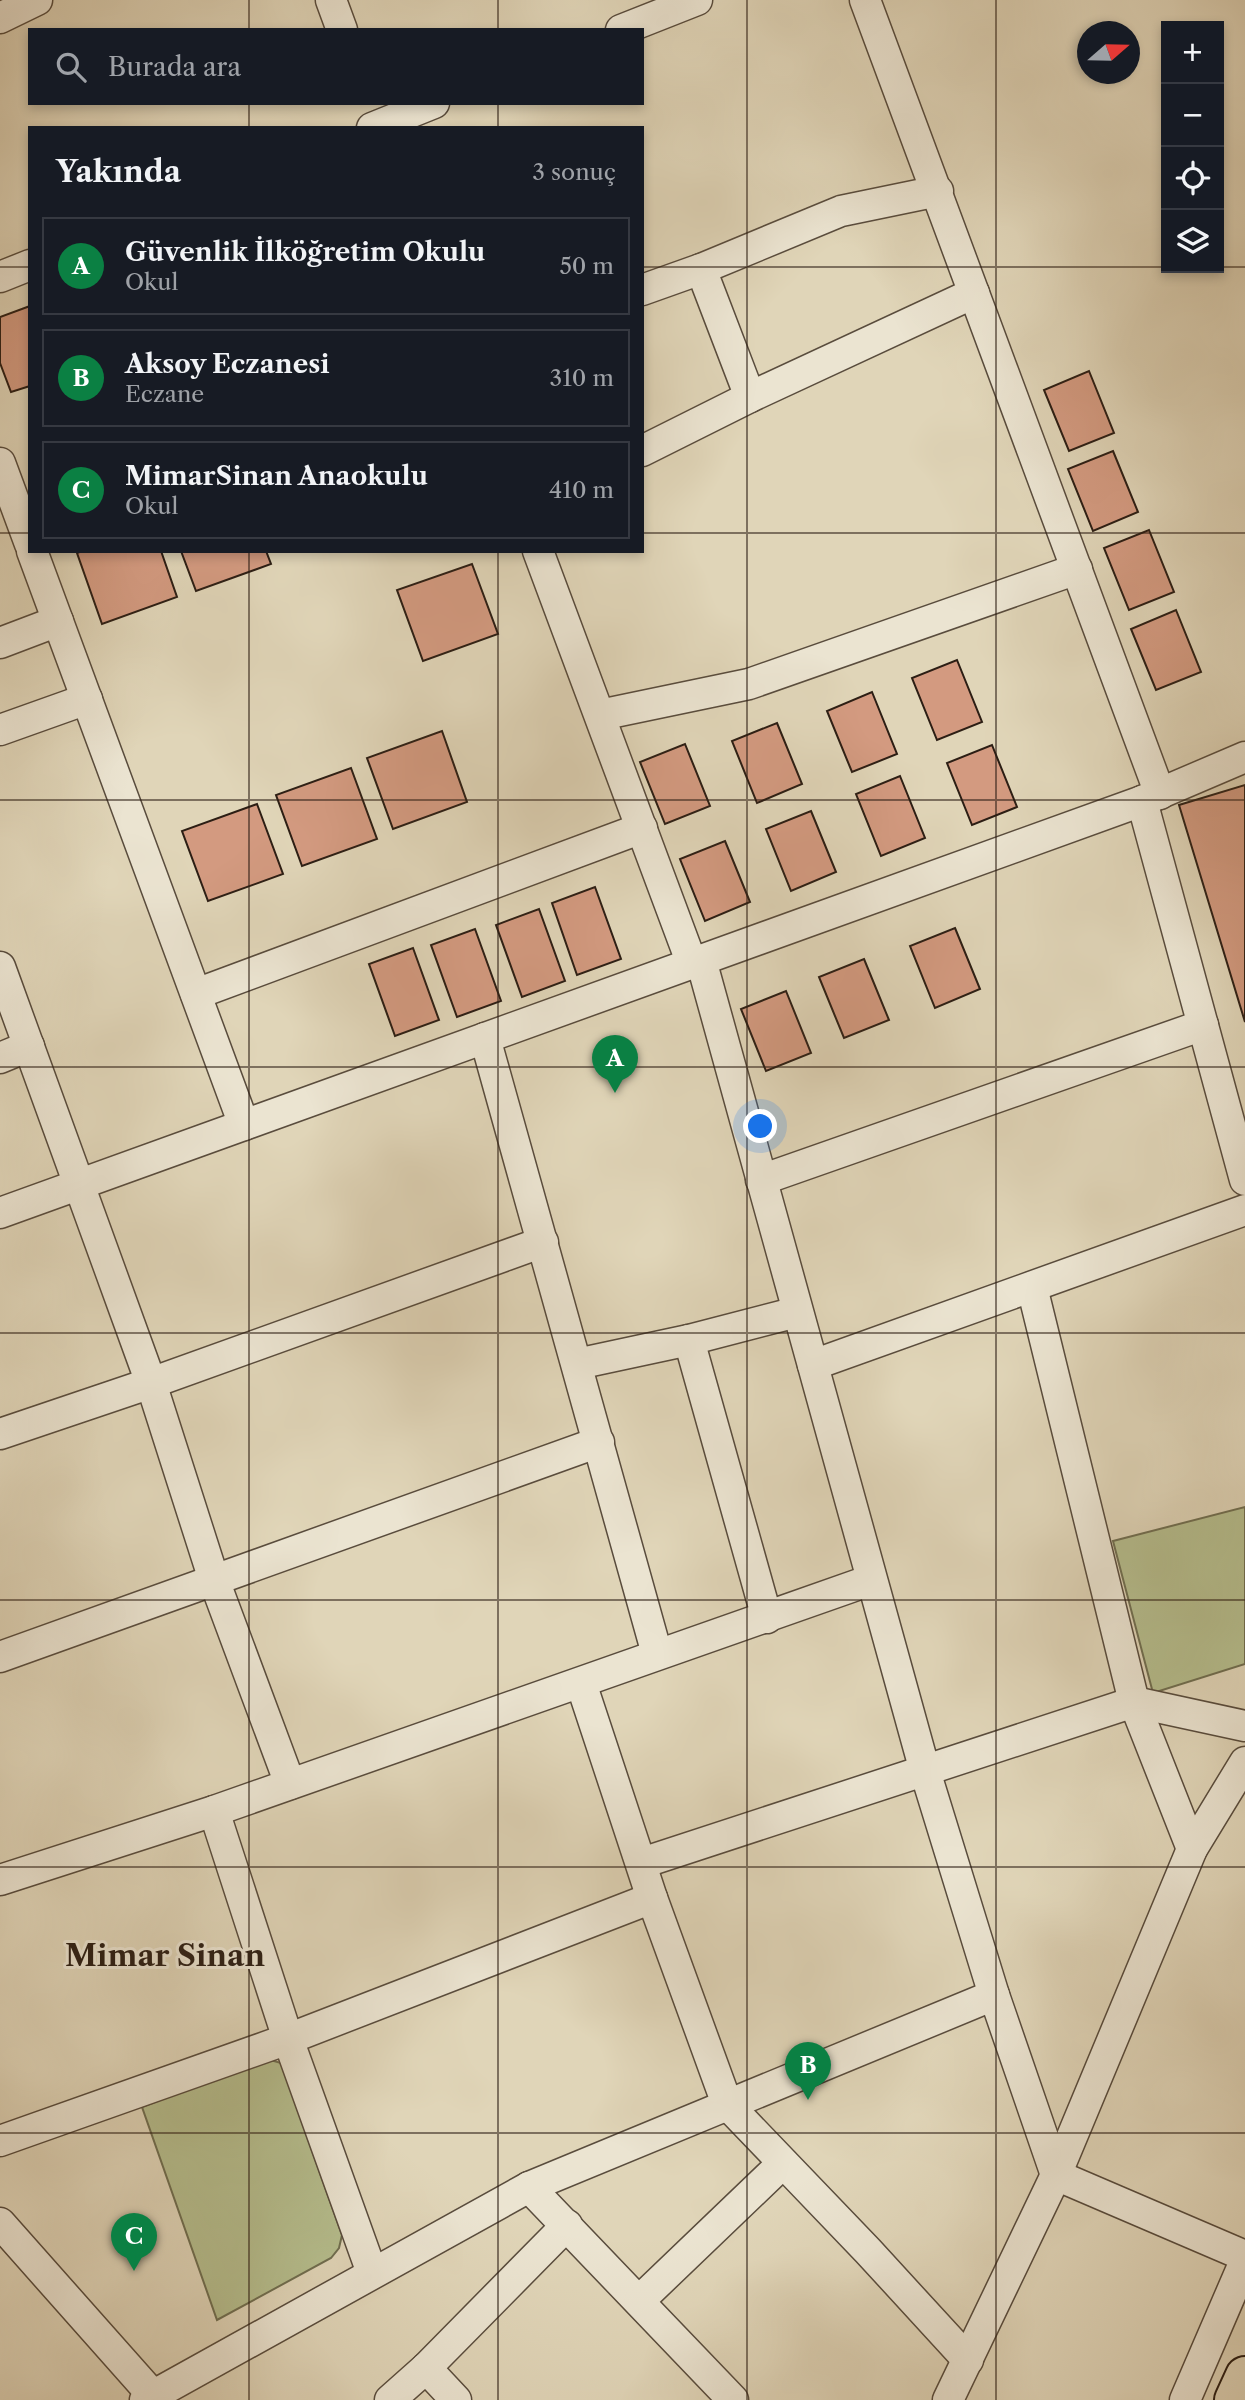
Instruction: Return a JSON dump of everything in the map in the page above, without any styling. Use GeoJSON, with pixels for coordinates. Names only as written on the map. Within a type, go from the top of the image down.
{"type":"FeatureCollection","features":[{"type":"Feature","properties":{"kind":"main road"},"geometry":{"type":"LineString","coordinates":[[1234,2400],[1245,2376]]}},
{"type":"Feature","properties":{"kind":"street"},"geometry":{"type":"LineString","coordinates":[[0,18],[37,0]]}},
{"type":"Feature","properties":{"kind":"street"},"geometry":{"type":"LineString","coordinates":[[331,0],[341,28]]}},
{"type":"Feature","properties":{"kind":"street"},"geometry":{"type":"LineString","coordinates":[[626,28],[697,0]]}},
{"type":"Feature","properties":{"kind":"street"},"geometry":{"type":"LineString","coordinates":[[865,0],[1077,569],[1151,797],[1203,1025],[1233,1090],[1245,1180]]}},
{"type":"Feature","properties":{"kind":"street"},"geometry":{"type":"LineString","coordinates":[[374,121],[427,105]]}},
{"type":"Feature","properties":{"kind":"street"},"geometry":{"type":"LineString","coordinates":[[644,289],[701,269],[841,211],[938,191]]}},
{"type":"Feature","properties":{"kind":"street"},"geometry":{"type":"LineString","coordinates":[[0,277],[28,266]]}},
{"type":"Feature","properties":{"kind":"street"},"geometry":{"type":"LineString","coordinates":[[701,269],[750,397]]}},
{"type":"Feature","properties":{"kind":"street"},"geometry":{"type":"LineString","coordinates":[[644,450],[750,397],[974,293]]}},
{"type":"Feature","properties":{"kind":"street"},"geometry":{"type":"LineString","coordinates":[[0,463],[7,501],[28,540]]}},
{"type":"Feature","properties":{"kind":"street"},"geometry":{"type":"LineString","coordinates":[[33,553],[244,1125]]}},
{"type":"Feature","properties":{"kind":"street"},"geometry":{"type":"LineString","coordinates":[[539,553],[642,828],[696,962],[761,1180],[925,1772],[994,1995],[1056,2175],[1245,2258],[1185,2400]]}},
{"type":"Feature","properties":{"kind":"street"},"geometry":{"type":"LineString","coordinates":[[600,715],[749,684],[1077,569]]}},
{"type":"Feature","properties":{"kind":"street"},"geometry":{"type":"LineString","coordinates":[[0,643],[58,621]]}},
{"type":"Feature","properties":{"kind":"street"},"geometry":{"type":"LineString","coordinates":[[0,730],[87,699]]}},
{"type":"Feature","properties":{"kind":"street"},"geometry":{"type":"LineString","coordinates":[[0,1213],[1151,797],[1245,757]]}},
{"type":"Feature","properties":{"kind":"street"},"geometry":{"type":"LineString","coordinates":[[196,994],[642,828]]}},
{"type":"Feature","properties":{"kind":"street"},"geometry":{"type":"LineString","coordinates":[[0,967],[151,1383],[214,1580],[290,1784]]}},
{"type":"Feature","properties":{"kind":"street"},"geometry":{"type":"LineString","coordinates":[[761,1180],[1203,1025]]}},
{"type":"Feature","properties":{"kind":"street"},"geometry":{"type":"LineString","coordinates":[[485,1038],[657,1654]]}},
{"type":"Feature","properties":{"kind":"street"},"geometry":{"type":"LineString","coordinates":[[0,1058],[29,1046]]}},
{"type":"Feature","properties":{"kind":"street"},"geometry":{"type":"LineString","coordinates":[[813,1365],[1245,1210]]}},
{"type":"Feature","properties":{"kind":"street"},"geometry":{"type":"LineString","coordinates":[[0,1434],[151,1383],[543,1242]]}},
{"type":"Feature","properties":{"kind":"street"},"geometry":{"type":"LineString","coordinates":[[1031,1287],[1134,1702],[1192,1849]]}},
{"type":"Feature","properties":{"kind":"street"},"geometry":{"type":"LineString","coordinates":[[577,1364],[689,1340],[797,1312]]}},
{"type":"Feature","properties":{"kind":"street"},"geometry":{"type":"LineString","coordinates":[[689,1340],[767,1618]]}},
{"type":"Feature","properties":{"kind":"street"},"geometry":{"type":"LineString","coordinates":[[0,1657],[599,1442]]}},
{"type":"Feature","properties":{"kind":"street"},"geometry":{"type":"LineString","coordinates":[[0,1880],[214,1811],[871,1580]]}},
{"type":"Feature","properties":{"kind":"street"},"geometry":{"type":"LineString","coordinates":[[581,1683],[652,1898],[727,2104],[968,2360]]}},
{"type":"Feature","properties":{"kind":"street"},"geometry":{"type":"LineString","coordinates":[[642,1863],[1134,1702],[1245,1726]]}},
{"type":"Feature","properties":{"kind":"street"},"geometry":{"type":"LineString","coordinates":[[948,2400],[1056,2175],[1192,1849],[1245,1762]]}},
{"type":"Feature","properties":{"kind":"street"},"geometry":{"type":"LineString","coordinates":[[214,1811],[288,2039],[372,2273]]}},
{"type":"Feature","properties":{"kind":"street"},"geometry":{"type":"LineString","coordinates":[[0,2141],[288,2039],[652,1898]]}},
{"type":"Feature","properties":{"kind":"street"},"geometry":{"type":"LineString","coordinates":[[0,2223],[151,2398],[529,2187],[994,1995]]}},
{"type":"Feature","properties":{"kind":"street"},"geometry":{"type":"LineString","coordinates":[[639,2301],[783,2163]]}},
{"type":"Feature","properties":{"kind":"street"},"geometry":{"type":"LineString","coordinates":[[529,2187],[733,2400]]}},
{"type":"Feature","properties":{"kind":"street"},"geometry":{"type":"LineString","coordinates":[[390,2400],[426,2368],[567,2225]]}},
{"type":"Feature","properties":{"kind":"street"},"geometry":{"type":"LineString","coordinates":[[426,2368],[456,2400]]}},
{"type":"Feature","properties":{"kind":"green space"},"geometry":{"type":"Polygon","coordinates":[[[1245,1507],[1245,1664],[1153,1693],[1113,1541],[1245,1507]]]}},
{"type":"Feature","properties":{"kind":"green space"},"geometry":{"type":"Polygon","coordinates":[[[267,2059],[281,2063],[342,2235],[339,2248],[331,2258],[217,2320],[142,2107],[267,2059]]]}},
{"type":"Feature","properties":{"kind":"building"},"geometry":{"type":"Polygon","coordinates":[[[28,307],[28,387],[11,392],[0,363],[0,317],[28,307]]]}},
{"type":"Feature","properties":{"kind":"building"},"geometry":{"type":"Polygon","coordinates":[[[1089,371],[1114,433],[1069,451],[1044,390],[1089,371]]]}},
{"type":"Feature","properties":{"kind":"building"},"geometry":{"type":"Polygon","coordinates":[[[1113,451],[1138,512],[1093,531],[1068,469],[1113,451]]]}},
{"type":"Feature","properties":{"kind":"building"},"geometry":{"type":"Polygon","coordinates":[[[1149,530],[1174,592],[1129,610],[1104,548],[1149,530]]]}},
{"type":"Feature","properties":{"kind":"building"},"geometry":{"type":"Polygon","coordinates":[[[77,553],[162,553],[177,597],[102,624],[77,553]]]}},
{"type":"Feature","properties":{"kind":"building"},"geometry":{"type":"Polygon","coordinates":[[[182,553],[267,553],[271,564],[196,591],[182,553]]]}},
{"type":"Feature","properties":{"kind":"building"},"geometry":{"type":"Polygon","coordinates":[[[472,564],[498,634],[423,661],[397,590],[472,564]]]}},
{"type":"Feature","properties":{"kind":"building"},"geometry":{"type":"Polygon","coordinates":[[[1176,610],[1201,672],[1156,690],[1131,629],[1176,610]]]}},
{"type":"Feature","properties":{"kind":"building"},"geometry":{"type":"Polygon","coordinates":[[[957,660],[982,722],[937,740],[912,678],[957,660]]]}},
{"type":"Feature","properties":{"kind":"building"},"geometry":{"type":"Polygon","coordinates":[[[872,692],[897,754],[852,772],[827,711],[872,692]]]}},
{"type":"Feature","properties":{"kind":"building"},"geometry":{"type":"Polygon","coordinates":[[[777,723],[802,784],[757,803],[732,741],[777,723]]]}},
{"type":"Feature","properties":{"kind":"building"},"geometry":{"type":"Polygon","coordinates":[[[442,731],[467,802],[393,829],[367,758],[442,731]]]}},
{"type":"Feature","properties":{"kind":"building"},"geometry":{"type":"Polygon","coordinates":[[[685,744],[710,806],[665,824],[640,762],[685,744]]]}},
{"type":"Feature","properties":{"kind":"building"},"geometry":{"type":"Polygon","coordinates":[[[992,745],[1017,807],[972,825],[947,763],[992,745]]]}},
{"type":"Feature","properties":{"kind":"building"},"geometry":{"type":"Polygon","coordinates":[[[351,768],[377,839],[302,866],[276,795],[351,768]]]}},
{"type":"Feature","properties":{"kind":"building"},"geometry":{"type":"Polygon","coordinates":[[[900,776],[925,838],[881,856],[856,794],[900,776]]]}},
{"type":"Feature","properties":{"kind":"building"},"geometry":{"type":"Polygon","coordinates":[[[1245,785],[1245,1022],[1179,805],[1245,785]]]}},
{"type":"Feature","properties":{"kind":"building"},"geometry":{"type":"Polygon","coordinates":[[[257,804],[283,874],[208,901],[182,831],[257,804]]]}},
{"type":"Feature","properties":{"kind":"building"},"geometry":{"type":"Polygon","coordinates":[[[811,811],[836,872],[791,891],[766,829],[811,811]]]}},
{"type":"Feature","properties":{"kind":"building"},"geometry":{"type":"Polygon","coordinates":[[[725,841],[750,902],[705,921],[680,859],[725,841]]]}},
{"type":"Feature","properties":{"kind":"building"},"geometry":{"type":"Polygon","coordinates":[[[595,887],[621,959],[577,975],[552,903],[595,887]]]}},
{"type":"Feature","properties":{"kind":"building"},"geometry":{"type":"Polygon","coordinates":[[[539,909],[565,981],[522,997],[496,925],[539,909]]]}},
{"type":"Feature","properties":{"kind":"building"},"geometry":{"type":"Polygon","coordinates":[[[955,928],[980,989],[935,1008],[910,946],[955,928]]]}},
{"type":"Feature","properties":{"kind":"building"},"geometry":{"type":"Polygon","coordinates":[[[475,929],[501,1001],[457,1017],[431,945],[475,929]]]}},
{"type":"Feature","properties":{"kind":"building"},"geometry":{"type":"Polygon","coordinates":[[[413,948],[439,1020],[395,1036],[369,964],[413,948]]]}},
{"type":"Feature","properties":{"kind":"building"},"geometry":{"type":"Polygon","coordinates":[[[864,959],[889,1020],[844,1038],[819,977],[864,959]]]}},
{"type":"Feature","properties":{"kind":"building"},"geometry":{"type":"Polygon","coordinates":[[[786,991],[811,1053],[766,1071],[741,1009],[786,991]]]}},
{"type":"Feature","properties":{"kind":"place","name":"Güvenlik İlköğretim Okulu"},"geometry":{"type":"Point","coordinates":[615,1093]}},
{"type":"Feature","properties":{"kind":"place","name":"Aksoy Eczanesi"},"geometry":{"type":"Point","coordinates":[808,2100]}},
{"type":"Feature","properties":{"kind":"place","name":"MimarSinan Anaokulu"},"geometry":{"type":"Point","coordinates":[134,2271]}},
{"type":"Feature","properties":{"kind":"district","name":"Mimar Sinan"},"geometry":{"type":"Point","coordinates":[165,1956]}}]}
